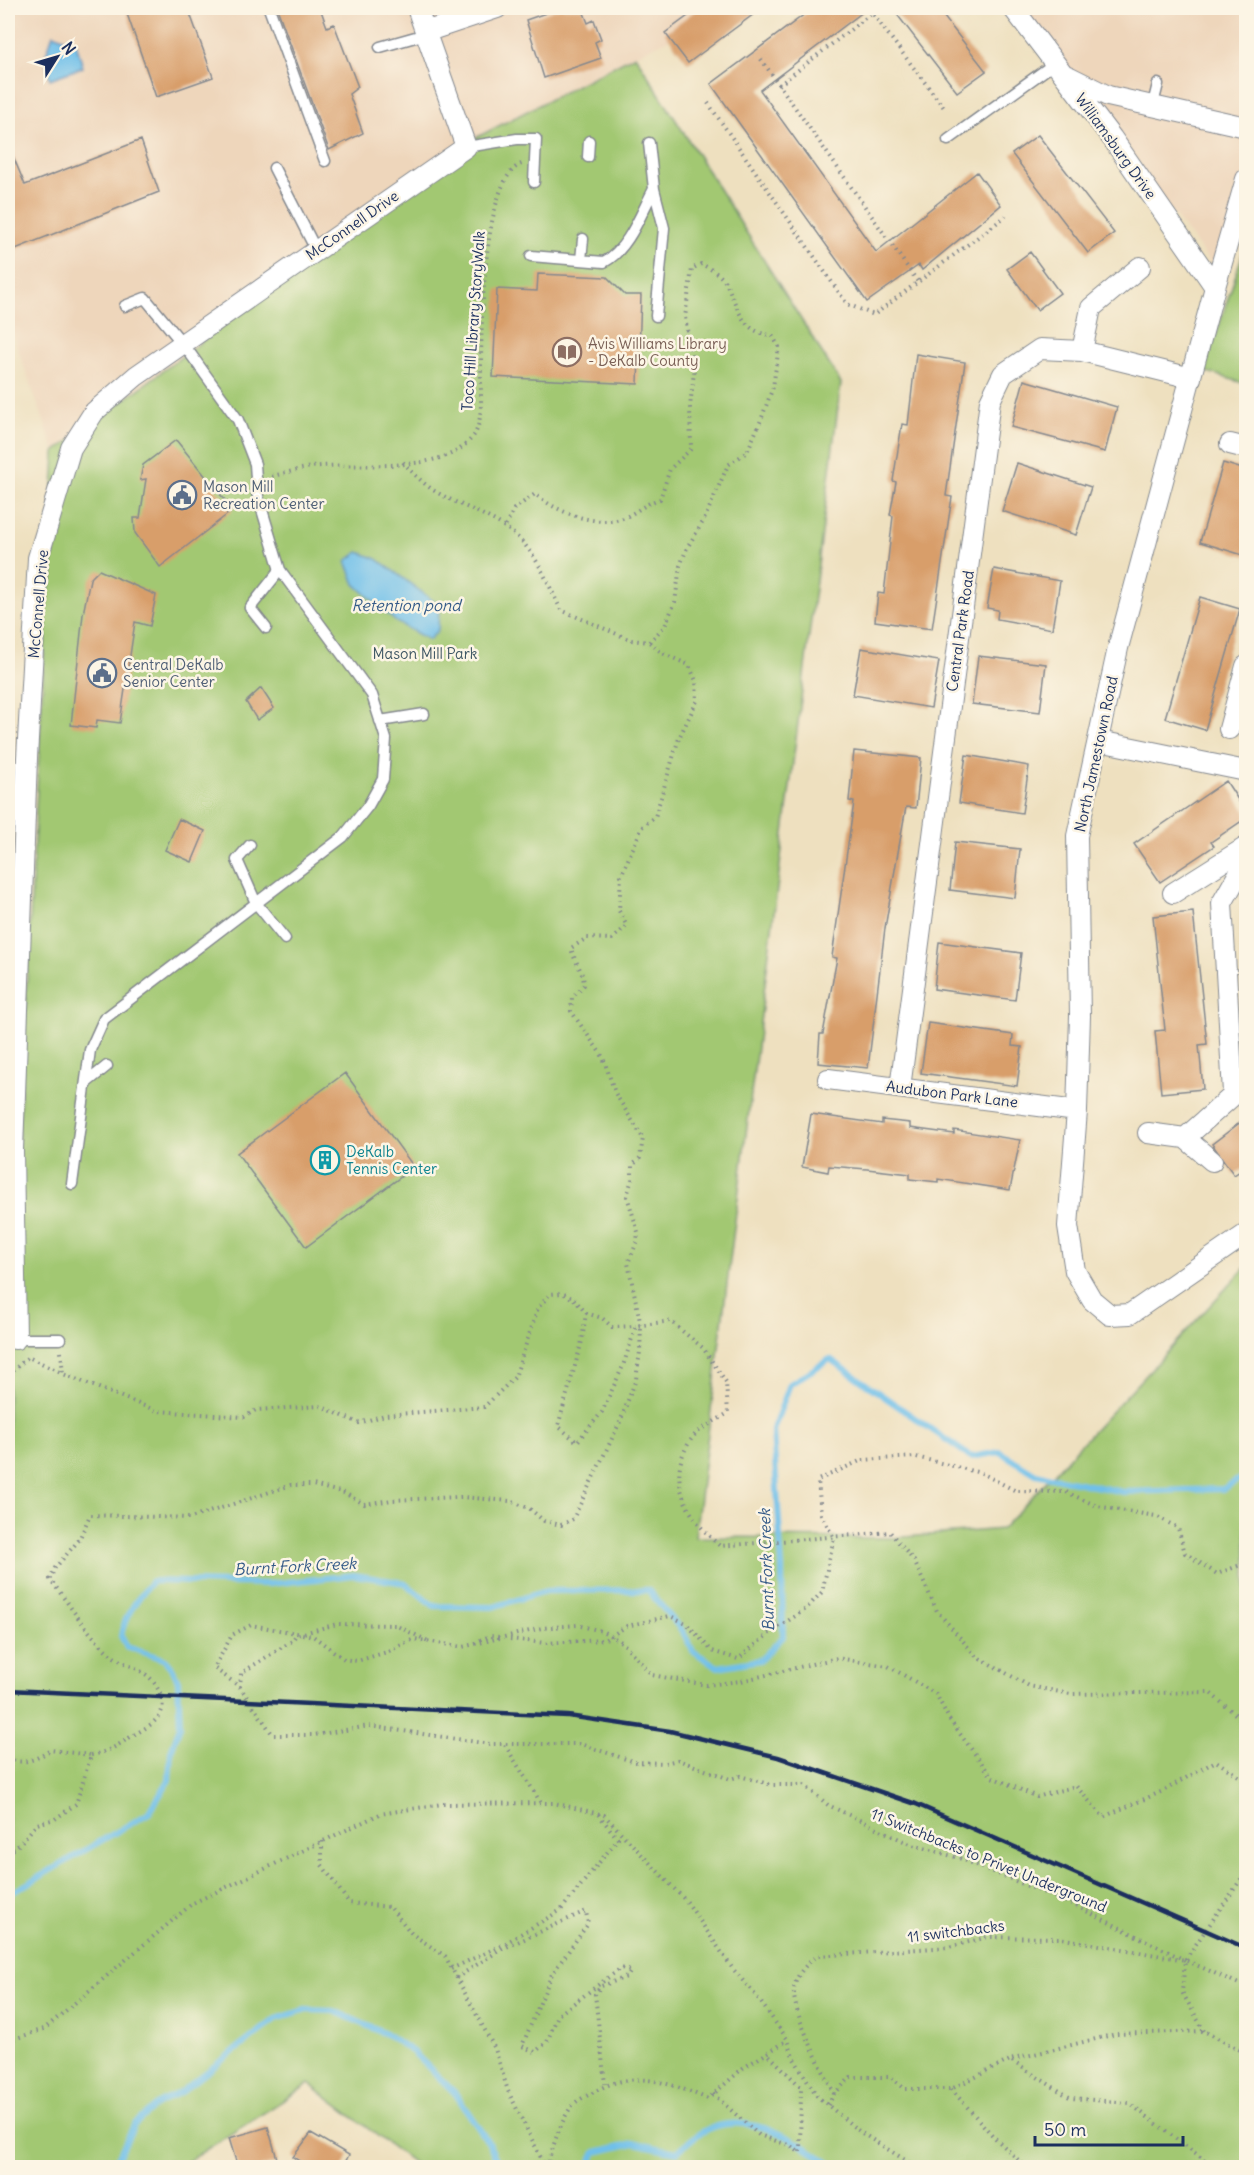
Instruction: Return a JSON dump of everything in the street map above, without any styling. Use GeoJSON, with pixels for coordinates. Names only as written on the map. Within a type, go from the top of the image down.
{"type":"FeatureCollection","features":[{"type":"Feature","properties":{"kind":"street"},"geometry":{"type":"LineString","coordinates":[[417,8],[466,147]]}},
{"type":"Feature","properties":{"kind":"street"},"geometry":{"type":"LineString","coordinates":[[425,33],[497,8]]}},
{"type":"Feature","properties":{"kind":"street","name":"Williamsburg Drive"},"geometry":{"type":"LineString","coordinates":[[1013,8],[1112,138],[1215,287]]}},
{"type":"Feature","properties":{"kind":"street"},"geometry":{"type":"LineString","coordinates":[[1059,68],[1108,96],[1152,104],[1246,127]]}},
{"type":"Feature","properties":{"kind":"street","name":"McConnell Drive"},"geometry":{"type":"LineString","coordinates":[[12,1339],[14,1138],[27,758],[38,558],[71,448],[94,412],[136,376],[466,147]]}},
{"type":"Feature","properties":{"kind":"street","name":"North Jamestown Road"},"geometry":{"type":"LineString","coordinates":[[1246,179],[1118,648],[1077,836],[1080,1017],[1077,1111],[1068,1226],[1075,1270],[1092,1300],[1110,1315],[1130,1314],[1246,1234]]}},
{"type":"Feature","properties":{"kind":"street"},"geometry":{"type":"LineString","coordinates":[[1082,351],[1091,308],[1140,267]]}},
{"type":"Feature","properties":{"kind":"street","name":"Central Park Road"},"geometry":{"type":"LineString","coordinates":[[900,1088],[990,401],[1003,374],[1040,349],[1082,351],[1191,378]]}},
{"type":"Feature","properties":{"kind":"street"},"geometry":{"type":"LineString","coordinates":[[1229,729],[1246,669]]}},
{"type":"Feature","properties":{"kind":"street"},"geometry":{"type":"LineString","coordinates":[[1099,741],[1246,771]]}},
{"type":"Feature","properties":{"kind":"street"},"geometry":{"type":"LineString","coordinates":[[1173,892],[1246,847]]}},
{"type":"Feature","properties":{"kind":"street"},"geometry":{"type":"LineString","coordinates":[[1185,1138],[1240,1089],[1222,903],[1246,861]]}},
{"type":"Feature","properties":{"kind":"street","name":"Audubon Park Lane"},"geometry":{"type":"LineString","coordinates":[[828,1079],[1077,1111]]}},
{"type":"Feature","properties":{"kind":"street"},"geometry":{"type":"LineString","coordinates":[[1148,1133],[1185,1138],[1212,1161]]}},
{"type":"Feature","properties":{"kind":"lane"},"geometry":{"type":"LineString","coordinates":[[269,8],[325,161]]}},
{"type":"Feature","properties":{"kind":"lane"},"geometry":{"type":"LineString","coordinates":[[380,47],[425,33]]}},
{"type":"Feature","properties":{"kind":"lane"},"geometry":{"type":"LineString","coordinates":[[948,140],[1059,68]]}},
{"type":"Feature","properties":{"kind":"lane"},"geometry":{"type":"LineString","coordinates":[[1152,104],[1158,84]]}},
{"type":"Feature","properties":{"kind":"lane"},"geometry":{"type":"LineString","coordinates":[[466,147],[517,139],[536,139],[534,182]]}},
{"type":"Feature","properties":{"kind":"lane"},"geometry":{"type":"LineString","coordinates":[[588,157],[589,141]]}},
{"type":"Feature","properties":{"kind":"lane"},"geometry":{"type":"LineString","coordinates":[[649,143],[654,189],[664,228],[656,316]]}},
{"type":"Feature","properties":{"kind":"lane"},"geometry":{"type":"LineString","coordinates":[[274,168],[316,250]]}},
{"type":"Feature","properties":{"kind":"lane"},"geometry":{"type":"LineString","coordinates":[[531,256],[604,262],[611,259],[631,234],[654,189]]}},
{"type":"Feature","properties":{"kind":"lane"},"geometry":{"type":"LineString","coordinates":[[581,260],[583,239]]}},
{"type":"Feature","properties":{"kind":"lane"},"geometry":{"type":"LineString","coordinates":[[72,1184],[90,1050],[104,1019],[343,837],[368,806],[383,779],[386,739],[372,694],[280,570],[257,493],[255,464],[238,420],[145,298],[125,306]]}},
{"type":"Feature","properties":{"kind":"lane"},"geometry":{"type":"LineString","coordinates":[[266,628],[250,608],[280,570]]}},
{"type":"Feature","properties":{"kind":"lane"},"geometry":{"type":"LineString","coordinates":[[380,721],[424,714]]}},
{"type":"Feature","properties":{"kind":"lane"},"geometry":{"type":"LineString","coordinates":[[250,845],[237,860],[256,903],[285,939]]}},
{"type":"Feature","properties":{"kind":"lane"},"geometry":{"type":"LineString","coordinates":[[86,1083],[107,1066]]}},
{"type":"Feature","properties":{"kind":"lane"},"geometry":{"type":"LineString","coordinates":[[12,1339],[60,1339]]}},
{"type":"Feature","properties":{"kind":"path"},"geometry":{"type":"LineString","coordinates":[[779,85],[872,13],[945,109]]}},
{"type":"Feature","properties":{"kind":"path"},"geometry":{"type":"LineString","coordinates":[[761,59],[918,282]]}},
{"type":"Feature","properties":{"kind":"path"},"geometry":{"type":"LineString","coordinates":[[708,103],[847,304],[874,315],[1006,216]]}},
{"type":"Feature","properties":{"kind":"path","name":"Toco Hill Library StoryWalk"},"geometry":{"type":"LineString","coordinates":[[272,476],[317,466],[440,458],[456,451],[475,435],[481,410],[482,324],[492,218],[507,176],[516,165],[535,160]]}},
{"type":"Feature","properties":{"kind":"path"},"geometry":{"type":"LineString","coordinates":[[505,527],[514,509],[535,494],[558,509],[604,521],[623,518],[645,504],[660,499],[670,469],[691,449],[690,407],[694,372],[685,318],[688,283],[692,269],[701,264],[711,269],[727,285],[746,327],[760,334],[772,334],[779,347],[773,387],[747,452],[728,465],[704,520],[687,548],[680,566],[675,602],[665,626],[649,642]]}},
{"type":"Feature","properties":{"kind":"path"},"geometry":{"type":"LineString","coordinates":[[8,1758],[14,1762],[36,1760],[50,1750],[92,1755],[110,1751],[149,1728],[160,1718],[163,1704],[155,1684],[135,1667],[110,1655],[98,1643],[50,1579],[55,1568],[79,1540],[90,1515],[191,1518],[291,1485],[313,1485],[344,1493],[364,1504],[432,1497],[510,1501],[529,1508],[544,1521],[561,1525],[573,1519],[620,1422],[636,1379],[638,1326],[628,1263],[637,1242],[638,1232],[627,1196],[632,1179],[632,1166],[640,1158],[643,1138],[615,1094],[603,1057],[571,1011],[572,998],[584,985],[584,976],[576,965],[571,948],[587,938],[612,939],[627,926],[619,911],[621,876],[642,827],[655,818],[680,738],[697,701],[696,681],[689,665],[662,653],[649,642],[631,640],[561,610],[540,567],[525,545],[505,527],[484,514],[437,492],[420,481],[403,462]]}},
{"type":"Feature","properties":{"kind":"path"},"geometry":{"type":"LineString","coordinates":[[8,1375],[28,1357],[63,1374],[157,1411],[244,1417],[256,1410],[320,1406],[359,1423],[385,1415],[484,1407],[515,1377],[538,1308],[550,1294],[562,1293],[574,1299],[586,1313],[602,1318],[612,1327],[638,1326],[670,1320],[703,1348],[726,1382],[729,1413],[695,1435],[679,1462],[682,1496],[704,1533],[720,1546],[890,1532],[914,1561],[937,1611],[976,1656],[1029,1686],[1071,1695],[1209,1692],[1241,1719],[1246,1731]]}},
{"type":"Feature","properties":{"kind":"path"},"geometry":{"type":"LineString","coordinates":[[586,1313],[582,1341],[558,1426],[577,1442],[602,1412],[638,1326]]}},
{"type":"Feature","properties":{"kind":"path"},"geometry":{"type":"LineString","coordinates":[[60,1339],[63,1374]]}},
{"type":"Feature","properties":{"kind":"path"},"geometry":{"type":"LineString","coordinates":[[506,1638],[545,1643],[604,1640],[627,1626],[669,1616],[686,1623],[712,1652],[738,1659],[771,1632],[806,1610],[822,1592],[834,1538],[821,1514],[818,1480],[861,1460],[916,1457],[981,1473],[1016,1491],[1066,1492],[1097,1506],[1156,1516],[1178,1528],[1185,1553],[1217,1574],[1243,1564],[1246,1541]]}},
{"type":"Feature","properties":{"kind":"path"},"geometry":{"type":"LineString","coordinates":[[240,1687],[241,1673],[300,1634],[337,1624],[395,1625],[434,1644]]}},
{"type":"Feature","properties":{"kind":"path","name":"11 Switchbacks to Privet Underground"},"geometry":{"type":"LineString","coordinates":[[1185,1960],[1074,1905],[959,1858],[910,1844],[828,1805],[804,1785],[772,1785],[740,1776],[729,1779],[678,1760],[664,1763],[635,1762],[580,1744],[490,1744],[369,1726],[315,1735],[273,1735],[240,1687],[214,1668],[232,1635],[251,1625],[313,1636],[344,1659],[357,1661],[387,1652],[414,1639],[462,1647],[542,1628],[576,1625],[602,1630],[623,1643],[652,1675],[706,1685],[741,1681],[837,1658],[888,1666],[936,1694],[949,1719],[992,1777],[1037,1797],[1076,1786],[1103,1817],[1163,1791],[1216,1761],[1246,1781]]}},
{"type":"Feature","properties":{"kind":"path"},"geometry":{"type":"LineString","coordinates":[[505,1744],[542,1803]]}},
{"type":"Feature","properties":{"kind":"path"},"geometry":{"type":"LineString","coordinates":[[8,1850],[15,1849],[37,1824],[55,1819],[76,1804],[92,1755]]}},
{"type":"Feature","properties":{"kind":"path"},"geometry":{"type":"LineString","coordinates":[[8,2135],[11,2106],[8,2083],[8,2041],[44,2029],[193,1903],[380,1814],[442,1804],[554,1803],[604,1815],[687,1902],[733,1969],[757,1996],[788,2040],[793,2057],[817,2096],[860,2132],[918,2168]]}},
{"type":"Feature","properties":{"kind":"path"},"geometry":{"type":"LineString","coordinates":[[451,1969],[504,1944],[561,1910],[618,1839],[598,1814]]}},
{"type":"Feature","properties":{"kind":"path"},"geometry":{"type":"LineString","coordinates":[[322,1841],[322,1865],[349,1903],[390,1907],[412,1934],[445,1956],[495,2049],[508,2091],[546,2168]]}},
{"type":"Feature","properties":{"kind":"path"},"geometry":{"type":"LineString","coordinates":[[1204,2031],[1182,1992],[1185,1960],[1246,1872]]}},
{"type":"Feature","properties":{"kind":"path"},"geometry":{"type":"LineString","coordinates":[[456,1978],[500,1950],[586,1911],[588,1924],[552,1974],[522,2046],[535,2052],[548,2042],[558,2015],[621,1968],[631,1971],[627,1977],[602,1986],[595,1994],[605,2084]]}},
{"type":"Feature","properties":{"kind":"path","name":"11 switchbacks"},"geometry":{"type":"LineString","coordinates":[[834,2094],[802,2021],[794,1993],[802,1967],[817,1956],[949,1947],[1006,1935],[1059,1938],[1185,1960],[1246,1987]]}},
{"type":"Feature","properties":{"kind":"path"},"geometry":{"type":"LineString","coordinates":[[828,2105],[834,2094],[851,2077],[891,2077],[905,2089],[951,2089],[1010,2060],[1116,2034],[1204,2031],[1246,2053]]}},
{"type":"Feature","properties":{"kind":"path"},"geometry":{"type":"LineString","coordinates":[[546,2168],[555,2141],[572,2105],[608,2083],[641,2078],[662,2080],[708,2099],[743,2068],[788,2040]]}},
{"type":"Feature","properties":{"kind":"path"},"geometry":{"type":"LineString","coordinates":[[713,2094],[759,2135],[791,2146],[800,2153],[801,2087],[767,2053]]}},
{"type":"Feature","properties":{"kind":"path"},"geometry":{"type":"LineString","coordinates":[[1010,2060],[1071,2098],[1130,2103],[1215,2168]]}},
{"type":"Feature","properties":{"kind":"path"},"geometry":{"type":"LineString","coordinates":[[951,2089],[994,2137],[1027,2168]]}},
{"type":"Feature","properties":{"kind":"shaded area"},"geometry":{"type":"Polygon","coordinates":[[[8,8],[736,8],[635,55],[464,144],[55,452],[8,322],[8,8]]]}},
{"type":"Feature","properties":{"kind":"shaded area"},"geometry":{"type":"Polygon","coordinates":[[[1018,8],[1246,8],[1246,164],[1219,274],[1018,8]]]}},
{"type":"Feature","properties":{"kind":"green space","name":"Mason Mill Park"},"geometry":{"type":"Polygon","coordinates":[[[635,55],[841,383],[695,1537],[892,1538],[1002,1529],[1246,1267],[1246,2167],[419,2167],[309,2084],[179,2167],[8,2168],[8,1333],[55,452],[464,144],[635,55]]]}},
{"type":"Feature","properties":{"kind":"green space"},"geometry":{"type":"Polygon","coordinates":[[[1246,244],[1246,384],[1204,371],[1246,244]]]}},
{"type":"Feature","properties":{"kind":"water"},"geometry":{"type":"Polygon","coordinates":[[[53,34],[76,43],[83,67],[50,79],[45,57],[53,34]]]}},
{"type":"Feature","properties":{"kind":"water","name":"Retention pond"},"geometry":{"type":"Polygon","coordinates":[[[359,552],[377,559],[439,605],[438,630],[429,640],[396,622],[355,584],[346,561],[359,552]]]}},
{"type":"Feature","properties":{"kind":"building"},"geometry":{"type":"Polygon","coordinates":[[[125,8],[188,8],[213,77],[156,97],[125,8]]]}},
{"type":"Feature","properties":{"kind":"building"},"geometry":{"type":"Polygon","coordinates":[[[277,8],[320,8],[327,27],[334,24],[358,87],[349,94],[363,133],[329,150],[277,8]]]}},
{"type":"Feature","properties":{"kind":"building"},"geometry":{"type":"Polygon","coordinates":[[[560,8],[582,8],[588,23],[594,20],[601,39],[595,42],[601,58],[544,78],[526,20],[560,8]]]}},
{"type":"Feature","properties":{"kind":"building"},"geometry":{"type":"Polygon","coordinates":[[[699,8],[762,8],[688,63],[665,33],[699,8]]]}},
{"type":"Feature","properties":{"kind":"building"},"geometry":{"type":"Polygon","coordinates":[[[813,8],[868,8],[760,90],[876,252],[977,172],[1001,205],[922,270],[919,265],[867,302],[711,84],[813,8]]]}},
{"type":"Feature","properties":{"kind":"building"},"geometry":{"type":"Polygon","coordinates":[[[892,8],[937,8],[986,71],[957,92],[892,8]]]}},
{"type":"Feature","properties":{"kind":"building"},"geometry":{"type":"Polygon","coordinates":[[[1038,135],[1114,233],[1088,253],[1012,154],[1038,135]]]}},
{"type":"Feature","properties":{"kind":"building"},"geometry":{"type":"Polygon","coordinates":[[[141,140],[159,192],[8,252],[8,144],[25,185],[141,140]]]}},
{"type":"Feature","properties":{"kind":"building"},"geometry":{"type":"Polygon","coordinates":[[[1030,252],[1060,293],[1037,310],[1007,269],[1030,252]]]}},
{"type":"Feature","properties":{"kind":"building","name":"Avis Williams Library - DeKalb County"},"geometry":{"type":"Polygon","coordinates":[[[538,274],[607,277],[625,295],[641,295],[638,384],[493,377],[497,289],[537,291],[538,274]]]}},
{"type":"Feature","properties":{"kind":"building"},"geometry":{"type":"Polygon","coordinates":[[[916,354],[965,362],[946,496],[952,497],[932,629],[875,621],[878,593],[884,594],[893,516],[890,515],[896,482],[893,481],[902,424],[908,425],[916,354]]]}},
{"type":"Feature","properties":{"kind":"building"},"geometry":{"type":"Polygon","coordinates":[[[1024,380],[1117,407],[1105,452],[1011,427],[1024,380]]]}},
{"type":"Feature","properties":{"kind":"building","name":"Mason Mill Recreation Center"},"geometry":{"type":"Polygon","coordinates":[[[176,440],[233,510],[160,567],[135,533],[134,518],[140,518],[146,479],[140,480],[143,465],[176,440]]]}},
{"type":"Feature","properties":{"kind":"building"},"geometry":{"type":"Polygon","coordinates":[[[1017,463],[1091,487],[1076,535],[1002,511],[1017,463]]]}},
{"type":"Feature","properties":{"kind":"building"},"geometry":{"type":"Polygon","coordinates":[[[1223,463],[1246,470],[1246,556],[1200,542],[1223,463]]]}},
{"type":"Feature","properties":{"kind":"building"},"geometry":{"type":"Polygon","coordinates":[[[994,569],[1060,581],[1052,629],[997,619],[998,610],[987,608],[994,569]]]}},
{"type":"Feature","properties":{"kind":"building","name":"Central DeKalb Senior Center"},"geometry":{"type":"Polygon","coordinates":[[[99,570],[156,595],[150,626],[135,622],[120,723],[97,720],[96,728],[71,725],[83,614],[90,579],[99,570]]]}},
{"type":"Feature","properties":{"kind":"building"},"geometry":{"type":"Polygon","coordinates":[[[1200,597],[1240,609],[1205,730],[1165,718],[1200,597]]]}},
{"type":"Feature","properties":{"kind":"building"},"geometry":{"type":"Polygon","coordinates":[[[861,648],[939,661],[931,708],[853,695],[861,648]]]}},
{"type":"Feature","properties":{"kind":"building"},"geometry":{"type":"Polygon","coordinates":[[[978,656],[1046,664],[1040,712],[972,704],[978,656]]]}},
{"type":"Feature","properties":{"kind":"building"},"geometry":{"type":"Polygon","coordinates":[[[261,688],[274,708],[257,720],[246,702],[261,688]]]}},
{"type":"Feature","properties":{"kind":"building"},"geometry":{"type":"Polygon","coordinates":[[[854,751],[921,758],[916,808],[906,807],[885,928],[868,1068],[818,1063],[820,1034],[823,1034],[837,958],[832,957],[854,802],[849,801],[854,751]]]}},
{"type":"Feature","properties":{"kind":"building"},"geometry":{"type":"Polygon","coordinates":[[[966,755],[1029,766],[1022,813],[959,803],[966,755]]]}},
{"type":"Feature","properties":{"kind":"building"},"geometry":{"type":"Polygon","coordinates":[[[1226,781],[1246,812],[1246,818],[1211,842],[1214,846],[1160,882],[1134,844],[1226,781]]]}},
{"type":"Feature","properties":{"kind":"building"},"geometry":{"type":"Polygon","coordinates":[[[179,819],[205,831],[192,862],[165,850],[179,819]]]}},
{"type":"Feature","properties":{"kind":"building"},"geometry":{"type":"Polygon","coordinates":[[[955,842],[1020,849],[1015,898],[950,890],[955,842]]]}},
{"type":"Feature","properties":{"kind":"building"},"geometry":{"type":"Polygon","coordinates":[[[1193,912],[1207,1044],[1199,1045],[1203,1089],[1161,1093],[1155,1031],[1165,1030],[1153,916],[1193,912]]]}},
{"type":"Feature","properties":{"kind":"building"},"geometry":{"type":"Polygon","coordinates":[[[939,942],[1021,953],[1015,1000],[934,989],[939,942]]]}},
{"type":"Feature","properties":{"kind":"building"},"geometry":{"type":"Polygon","coordinates":[[[928,1023],[1013,1035],[1012,1046],[1022,1047],[1017,1086],[921,1073],[928,1023]]]}},
{"type":"Feature","properties":{"kind":"building","name":"DeKalb Tennis Center"},"geometry":{"type":"Polygon","coordinates":[[[345,1073],[414,1167],[306,1247],[237,1153],[345,1073]]]}},
{"type":"Feature","properties":{"kind":"building"},"geometry":{"type":"Polygon","coordinates":[[[811,1114],[882,1124],[882,1120],[910,1123],[910,1128],[954,1134],[954,1130],[1020,1140],[1010,1190],[938,1179],[938,1182],[910,1179],[910,1174],[867,1169],[829,1166],[828,1172],[802,1167],[811,1114]]]}},
{"type":"Feature","properties":{"kind":"building"},"geometry":{"type":"Polygon","coordinates":[[[1246,1118],[1246,1167],[1234,1175],[1212,1144],[1246,1118]]]}},
{"type":"Feature","properties":{"kind":"building"},"geometry":{"type":"Polygon","coordinates":[[[268,2127],[278,2162],[259,2168],[238,2168],[229,2138],[268,2127]]]}},
{"type":"Feature","properties":{"kind":"building"},"geometry":{"type":"Polygon","coordinates":[[[311,2133],[349,2155],[342,2168],[310,2168],[293,2157],[311,2133]]]}},
{"type":"Feature","properties":{"kind":"waterway","name":"Burnt Fork Creek"},"geometry":{"type":"LineString","coordinates":[[8,1895],[149,1813],[169,1780],[171,1751],[180,1726],[178,1681],[164,1659],[127,1647],[121,1636],[129,1613],[152,1581],[269,1584],[354,1575],[405,1583],[434,1606],[493,1607],[546,1591],[648,1590],[683,1632],[693,1651],[718,1667],[760,1660],[783,1637],[782,1567],[773,1430],[790,1384],[830,1359],[971,1457],[1000,1452],[1036,1474],[1123,1492],[1223,1489],[1246,1475]]}},
{"type":"Feature","properties":{"kind":"waterway"},"geometry":{"type":"LineString","coordinates":[[113,2168],[134,2125],[156,2105],[182,2091],[276,2019],[304,2010],[334,2011],[388,2035],[413,2052],[455,2093],[488,2142],[500,2168]]}},
{"type":"Feature","properties":{"kind":"waterway"},"geometry":{"type":"LineString","coordinates":[[587,2168],[596,2152],[634,2143],[677,2152],[699,2134],[716,2126],[734,2124],[752,2125],[770,2130],[805,2147],[835,2168]]}},
{"type":"Feature","properties":{"kind":"railway"},"geometry":{"type":"LineString","coordinates":[[8,1690],[568,1716],[670,1731],[778,1757],[916,1804],[1246,1948]]}},
{"type":"Feature","properties":{"kind":"place","name":"Avis Williams Library - DeKalb County"},"geometry":{"type":"Point","coordinates":[567,352]}},
{"type":"Feature","properties":{"kind":"place","name":"Mason Mill Recreation Center"},"geometry":{"type":"Point","coordinates":[182,495]}},
{"type":"Feature","properties":{"kind":"place","name":"Central DeKalb Senior Center"},"geometry":{"type":"Point","coordinates":[102,673]}},
{"type":"Feature","properties":{"kind":"place","name":"DeKalb Tennis Center"},"geometry":{"type":"Point","coordinates":[325,1160]}}]}
